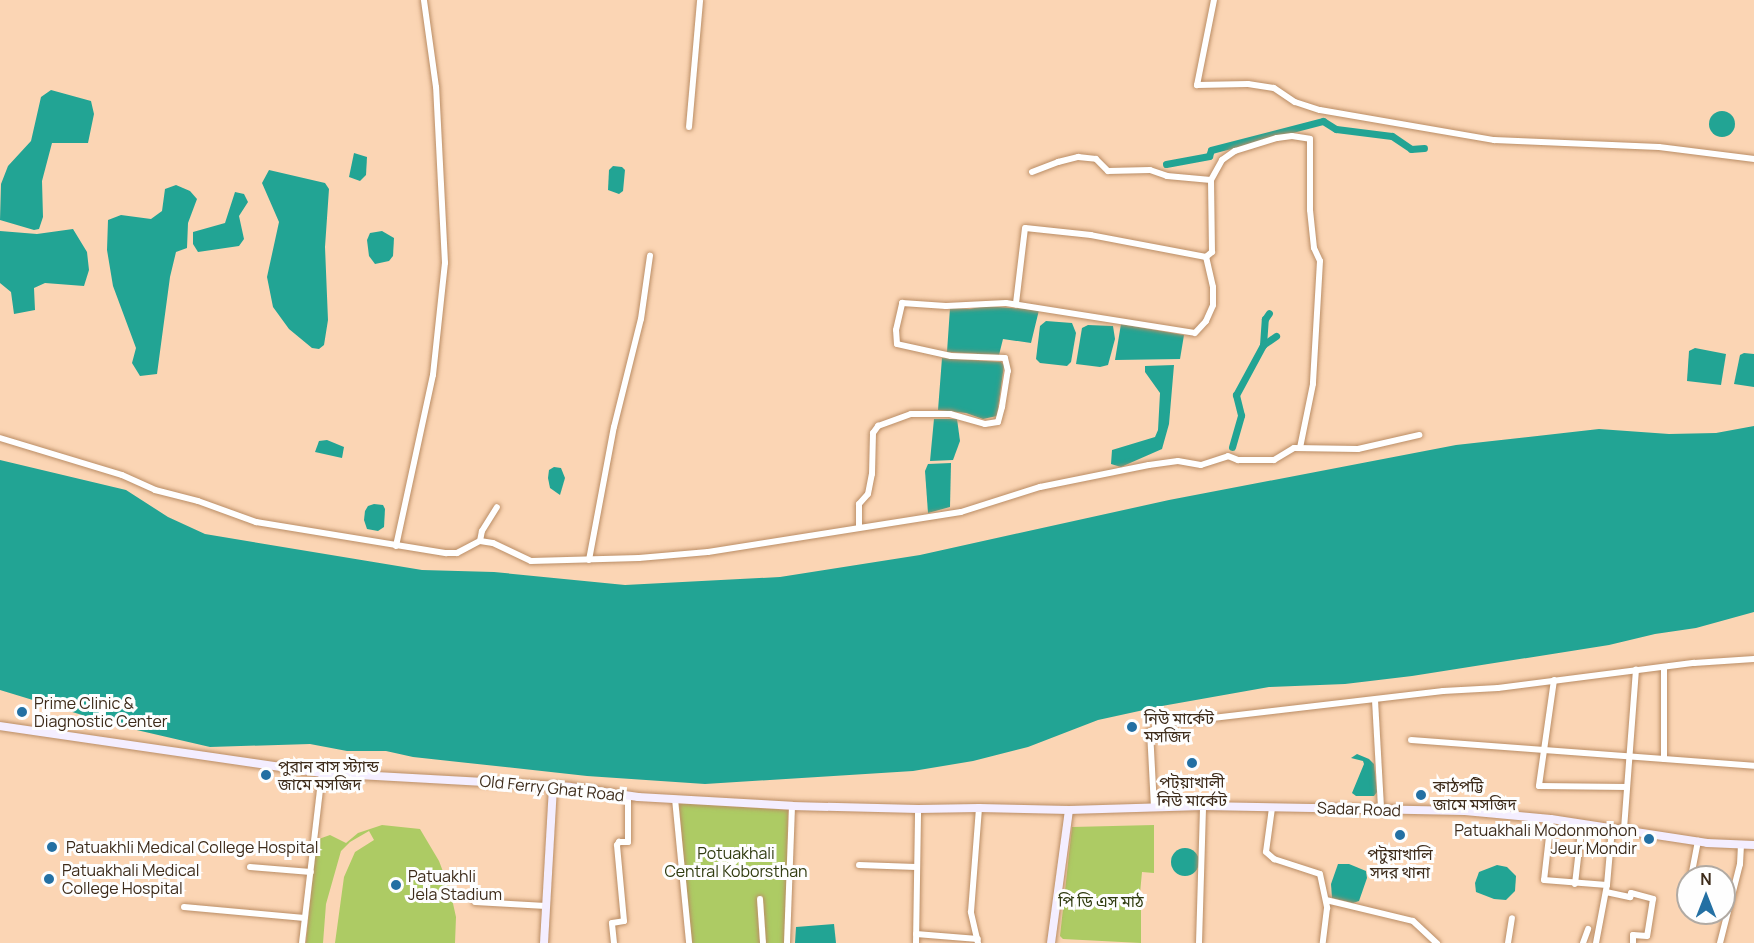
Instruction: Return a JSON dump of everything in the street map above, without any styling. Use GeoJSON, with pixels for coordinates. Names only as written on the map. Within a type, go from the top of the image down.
{"type":"FeatureCollection","features":[{"type":"Feature","properties":{"kind":"street"},"geometry":{"type":"LineString","coordinates":[[396,546],[433,375],[445,263],[436,87],[424,0]]}},
{"type":"Feature","properties":{"kind":"street"},"geometry":{"type":"LineString","coordinates":[[689,127],[700,0]]}},
{"type":"Feature","properties":{"kind":"street"},"geometry":{"type":"LineString","coordinates":[[1214,0],[1197,85],[1248,84],[1274,88],[1295,102],[1320,110],[1494,140],[1659,147],[1754,159]]}},
{"type":"Feature","properties":{"kind":"street"},"geometry":{"type":"LineString","coordinates":[[1206,257],[1212,252],[1211,180],[1222,160],[1235,151],[1277,138],[1292,136],[1310,139],[1310,210],[1314,248],[1320,261],[1313,384],[1300,448]]}},
{"type":"Feature","properties":{"kind":"street"},"geometry":{"type":"LineString","coordinates":[[1032,172],[1078,157],[1096,159],[1108,171],[1150,170],[1167,176],[1211,180]]}},
{"type":"Feature","properties":{"kind":"street"},"geometry":{"type":"LineString","coordinates":[[1016,304],[1025,228],[1091,235],[1206,257]]}},
{"type":"Feature","properties":{"kind":"street"},"geometry":{"type":"LineString","coordinates":[[589,560],[614,427],[641,319],[650,256]]}},
{"type":"Feature","properties":{"kind":"street"},"geometry":{"type":"LineString","coordinates":[[859,527],[859,504],[868,494],[872,474],[873,432],[878,426],[911,414],[950,414],[985,424],[998,422],[1002,407],[1008,371],[1005,358],[951,356],[897,344],[896,330],[902,303],[946,306],[1016,304],[1195,333],[1206,321],[1213,305],[1214,287],[1206,257]]}},
{"type":"Feature","properties":{"kind":"street"},"geometry":{"type":"LineString","coordinates":[[0,438],[122,476],[155,490],[198,501],[256,522],[396,546],[457,553],[480,541],[493,543],[531,561],[589,560],[708,552],[961,512],[1040,487],[1149,465],[1178,461],[1201,465],[1228,456],[1238,460],[1274,460],[1300,448],[1358,449],[1419,435]]}},
{"type":"Feature","properties":{"kind":"street"},"geometry":{"type":"LineString","coordinates":[[480,541],[482,531],[497,507]]}},
{"type":"Feature","properties":{"kind":"street"},"geometry":{"type":"LineString","coordinates":[[1154,807],[1150,731],[1170,723],[1636,669],[1754,659]]}},
{"type":"Feature","properties":{"kind":"street"},"geometry":{"type":"LineString","coordinates":[[1664,667],[1664,759]]}},
{"type":"Feature","properties":{"kind":"street"},"geometry":{"type":"LineString","coordinates":[[1624,829],[1636,669]]}},
{"type":"Feature","properties":{"kind":"street"},"geometry":{"type":"LineString","coordinates":[[1554,680],[1539,786],[1627,787]]}},
{"type":"Feature","properties":{"kind":"street"},"geometry":{"type":"LineString","coordinates":[[1376,700],[1381,809]]}},
{"type":"Feature","properties":{"kind":"street","name":"Old Ferry Ghat Road"},"geometry":{"type":"LineString","coordinates":[[0,726],[322,773],[553,786],[675,799],[792,806],[1106,810]]}},
{"type":"Feature","properties":{"kind":"street"},"geometry":{"type":"LineString","coordinates":[[1411,740],[1754,766]]}},
{"type":"Feature","properties":{"kind":"street"},"geometry":{"type":"LineString","coordinates":[[302,943],[322,773]]}},
{"type":"Feature","properties":{"kind":"street"},"geometry":{"type":"LineString","coordinates":[[544,943],[553,786]]}},
{"type":"Feature","properties":{"kind":"street"},"geometry":{"type":"LineString","coordinates":[[614,943],[612,922],[624,921],[617,845],[619,842],[628,842],[628,795]]}},
{"type":"Feature","properties":{"kind":"street"},"geometry":{"type":"LineString","coordinates":[[675,799],[689,943]]}},
{"type":"Feature","properties":{"kind":"street"},"geometry":{"type":"LineString","coordinates":[[787,943],[792,806]]}},
{"type":"Feature","properties":{"kind":"street"},"geometry":{"type":"LineString","coordinates":[[1199,943],[1203,806]]}},
{"type":"Feature","properties":{"kind":"street","name":"Sadar Road"},"geometry":{"type":"LineString","coordinates":[[1106,810],[1203,806],[1465,811],[1551,819],[1698,841],[1754,845]]}},
{"type":"Feature","properties":{"kind":"street"},"geometry":{"type":"LineString","coordinates":[[1272,807],[1266,852],[1274,859],[1320,874],[1328,908],[1323,943]]}},
{"type":"Feature","properties":{"kind":"street"},"geometry":{"type":"LineString","coordinates":[[916,934],[978,941],[971,912],[979,808]]}},
{"type":"Feature","properties":{"kind":"street"},"geometry":{"type":"LineString","coordinates":[[916,943],[918,809]]}},
{"type":"Feature","properties":{"kind":"street"},"geometry":{"type":"LineString","coordinates":[[1051,943],[1069,810]]}},
{"type":"Feature","properties":{"kind":"street"},"geometry":{"type":"LineString","coordinates":[[1551,819],[1544,880],[1606,889],[1630,897],[1631,893],[1653,899],[1647,936],[1633,935],[1634,943]]}},
{"type":"Feature","properties":{"kind":"street"},"geometry":{"type":"LineString","coordinates":[[1575,884],[1582,823]]}},
{"type":"Feature","properties":{"kind":"street"},"geometry":{"type":"LineString","coordinates":[[1596,943],[1606,889],[1612,828]]}},
{"type":"Feature","properties":{"kind":"street"},"geometry":{"type":"LineString","coordinates":[[1693,865],[1698,841]]}},
{"type":"Feature","properties":{"kind":"street"},"geometry":{"type":"LineString","coordinates":[[1720,943],[1740,864],[1741,845]]}},
{"type":"Feature","properties":{"kind":"street"},"geometry":{"type":"LineString","coordinates":[[859,865],[916,867]]}},
{"type":"Feature","properties":{"kind":"street"},"geometry":{"type":"LineString","coordinates":[[250,867],[311,872]]}},
{"type":"Feature","properties":{"kind":"street"},"geometry":{"type":"LineString","coordinates":[[760,899],[763,943]]}},
{"type":"Feature","properties":{"kind":"street"},"geometry":{"type":"LineString","coordinates":[[1326,900],[1413,921],[1437,943]]}},
{"type":"Feature","properties":{"kind":"street"},"geometry":{"type":"LineString","coordinates":[[475,902],[546,906]]}},
{"type":"Feature","properties":{"kind":"street"},"geometry":{"type":"LineString","coordinates":[[184,907],[305,918]]}},
{"type":"Feature","properties":{"kind":"street"},"geometry":{"type":"LineString","coordinates":[[1508,943],[1512,918]]}},
{"type":"Feature","properties":{"kind":"street"},"geometry":{"type":"LineString","coordinates":[[1583,943],[1588,929]]}},
{"type":"Feature","properties":{"kind":"green space","name":"Potuakhali Central Koborsthan"},"geometry":{"type":"Polygon","coordinates":[[[679,803],[788,810],[786,943],[691,943],[679,803]]]}},
{"type":"Feature","properties":{"kind":"green space","name":"Patuakhli Jela Stadium"},"geometry":{"type":"Polygon","coordinates":[[[382,825],[420,829],[439,861],[450,890],[456,917],[455,943],[335,943],[344,877],[355,852],[374,840],[369,831],[350,842],[341,851],[326,904],[323,943],[306,943],[316,840],[330,835],[346,843],[358,833],[382,825]]]}},
{"type":"Feature","properties":{"kind":"green space","name":"পি ডি এস মাঠ"},"geometry":{"type":"Polygon","coordinates":[[[1154,825],[1154,873],[1142,872],[1139,904],[1141,905],[1141,943],[1063,939],[1060,936],[1072,827],[1154,825]]]}},
{"type":"Feature","properties":{"kind":"water"},"geometry":{"type":"Polygon","coordinates":[[[51,90],[91,101],[94,114],[88,143],[52,143],[42,181],[43,217],[39,229],[34,230],[0,220],[1,184],[8,166],[31,141],[41,97],[51,90]]]}},
{"type":"Feature","properties":{"kind":"water"},"geometry":{"type":"Polygon","coordinates":[[[1722,111],[1731,115],[1735,124],[1731,133],[1722,137],[1713,133],[1709,124],[1713,115],[1722,111]]]}},
{"type":"Feature","properties":{"kind":"water"},"geometry":{"type":"Polygon","coordinates":[[[354,153],[367,157],[366,175],[360,181],[349,177],[354,153]]]}},
{"type":"Feature","properties":{"kind":"water"},"geometry":{"type":"Polygon","coordinates":[[[613,166],[622,167],[625,170],[623,191],[619,194],[608,190],[609,170],[613,166]]]}},
{"type":"Feature","properties":{"kind":"water"},"geometry":{"type":"Polygon","coordinates":[[[269,170],[325,183],[329,189],[325,247],[328,320],[324,345],[319,349],[312,348],[289,329],[273,307],[267,277],[279,222],[262,183],[269,170]]]}},
{"type":"Feature","properties":{"kind":"water"},"geometry":{"type":"Polygon","coordinates":[[[176,185],[190,191],[197,199],[188,223],[187,248],[176,252],[170,277],[157,374],[140,376],[132,363],[136,348],[113,286],[107,250],[108,220],[121,215],[151,219],[162,211],[165,189],[176,185]]]}},
{"type":"Feature","properties":{"kind":"water"},"geometry":{"type":"Polygon","coordinates":[[[235,192],[244,194],[248,202],[239,216],[244,239],[239,246],[198,252],[193,244],[193,232],[225,223],[235,192]]]}},
{"type":"Feature","properties":{"kind":"water"},"geometry":{"type":"Polygon","coordinates":[[[73,229],[87,252],[89,270],[84,286],[45,283],[34,288],[35,310],[14,314],[11,292],[0,283],[0,231],[37,234],[73,229]]]}},
{"type":"Feature","properties":{"kind":"water"},"geometry":{"type":"Polygon","coordinates":[[[382,231],[394,238],[393,256],[389,261],[375,264],[369,256],[367,240],[370,233],[382,231]]]}},
{"type":"Feature","properties":{"kind":"water"},"geometry":{"type":"Polygon","coordinates":[[[984,306],[1039,310],[1031,343],[1003,339],[999,355],[947,352],[950,308],[970,309],[984,306]]]}},
{"type":"Feature","properties":{"kind":"water"},"geometry":{"type":"Polygon","coordinates":[[[1046,321],[1072,323],[1076,333],[1071,362],[1067,366],[1040,363],[1036,359],[1040,326],[1046,321]]]}},
{"type":"Feature","properties":{"kind":"water"},"geometry":{"type":"Polygon","coordinates":[[[1121,324],[1184,335],[1180,359],[1115,360],[1121,324]]]}},
{"type":"Feature","properties":{"kind":"water"},"geometry":{"type":"Polygon","coordinates":[[[1088,325],[1113,326],[1115,339],[1108,365],[1100,367],[1076,364],[1082,328],[1088,325]]]}},
{"type":"Feature","properties":{"kind":"water"},"geometry":{"type":"Polygon","coordinates":[[[1695,348],[1726,354],[1721,385],[1687,381],[1689,351],[1695,348]]]}},
{"type":"Feature","properties":{"kind":"water"},"geometry":{"type":"Polygon","coordinates":[[[1754,354],[1754,387],[1734,384],[1740,355],[1754,354]]]}},
{"type":"Feature","properties":{"kind":"water"},"geometry":{"type":"Polygon","coordinates":[[[942,358],[1001,362],[1004,365],[997,416],[983,419],[966,413],[938,410],[942,358]]]}},
{"type":"Feature","properties":{"kind":"water"},"geometry":{"type":"Polygon","coordinates":[[[1174,365],[1169,424],[1162,449],[1121,467],[1111,464],[1112,450],[1155,437],[1158,430],[1160,393],[1145,372],[1145,366],[1174,365]]]}},
{"type":"Feature","properties":{"kind":"water"},"geometry":{"type":"Polygon","coordinates":[[[934,419],[957,419],[960,441],[953,460],[930,461],[934,419]]]}},
{"type":"Feature","properties":{"kind":"water"},"geometry":{"type":"Polygon","coordinates":[[[1754,426],[1754,612],[1696,628],[1655,634],[1609,645],[1412,676],[1345,684],[1269,687],[1162,706],[1098,720],[1028,747],[973,761],[913,771],[705,784],[587,776],[413,757],[386,751],[347,751],[310,744],[210,747],[115,725],[0,690],[0,460],[126,490],[168,517],[205,534],[422,570],[494,572],[625,585],[780,577],[920,555],[1169,500],[1456,445],[1599,429],[1669,434],[1716,433],[1754,426]]]}},
{"type":"Feature","properties":{"kind":"water"},"geometry":{"type":"Polygon","coordinates":[[[327,440],[344,447],[342,458],[315,452],[319,441],[327,440]]]}},
{"type":"Feature","properties":{"kind":"water"},"geometry":{"type":"Polygon","coordinates":[[[951,463],[950,507],[928,513],[925,471],[928,464],[951,463]]]}},
{"type":"Feature","properties":{"kind":"water"},"geometry":{"type":"Polygon","coordinates":[[[554,467],[561,468],[565,478],[560,495],[550,488],[549,470],[554,467]]]}},
{"type":"Feature","properties":{"kind":"water"},"geometry":{"type":"Polygon","coordinates":[[[383,505],[385,509],[384,527],[378,531],[367,529],[364,520],[368,506],[383,505]]]}},
{"type":"Feature","properties":{"kind":"water"},"geometry":{"type":"Polygon","coordinates":[[[1357,754],[1374,764],[1377,792],[1374,796],[1356,796],[1352,793],[1364,764],[1363,761],[1351,758],[1357,754]]]}},
{"type":"Feature","properties":{"kind":"water"},"geometry":{"type":"Polygon","coordinates":[[[1185,848],[1195,852],[1199,862],[1195,872],[1185,876],[1175,872],[1171,862],[1175,852],[1185,848]]]}},
{"type":"Feature","properties":{"kind":"water"},"geometry":{"type":"Polygon","coordinates":[[[1338,864],[1349,864],[1366,871],[1367,878],[1359,901],[1353,903],[1332,898],[1331,884],[1338,864]]]}},
{"type":"Feature","properties":{"kind":"water"},"geometry":{"type":"Polygon","coordinates":[[[1497,865],[1507,867],[1516,876],[1515,891],[1506,900],[1494,899],[1476,892],[1475,883],[1479,872],[1497,865]]]}},
{"type":"Feature","properties":{"kind":"water"},"geometry":{"type":"Polygon","coordinates":[[[834,924],[836,943],[795,943],[796,927],[834,924]]]}},
{"type":"Feature","properties":{"kind":"waterway"},"geometry":{"type":"LineString","coordinates":[[1166,164],[1209,156],[1211,150],[1323,121],[1336,129],[1392,136],[1411,149],[1424,148]]}},
{"type":"Feature","properties":{"kind":"waterway"},"geometry":{"type":"LineString","coordinates":[[1263,345],[1265,319],[1269,313]]}},
{"type":"Feature","properties":{"kind":"waterway"},"geometry":{"type":"LineString","coordinates":[[1232,447],[1241,415],[1236,395],[1263,345],[1276,336]]}},
{"type":"Feature","properties":{"kind":"place","name":"Prime Clinic & Diagnostic Center"},"geometry":{"type":"Point","coordinates":[22,712]}},
{"type":"Feature","properties":{"kind":"place","name":"নিউ মার্কেট মসজিদ"},"geometry":{"type":"Point","coordinates":[1132,727]}},
{"type":"Feature","properties":{"kind":"place","name":"পটুয়াখালী নিউ মার্কেট"},"geometry":{"type":"Point","coordinates":[1192,763]}},
{"type":"Feature","properties":{"kind":"place","name":"পুরান বাস স্ট্যান্ড জামে মসজিদ"},"geometry":{"type":"Point","coordinates":[266,775]}},
{"type":"Feature","properties":{"kind":"place","name":"কাঠপট্টি জামে মসজিদ"},"geometry":{"type":"Point","coordinates":[1421,795]}},
{"type":"Feature","properties":{"kind":"place","name":"পটুয়াখালি সদর থানা"},"geometry":{"type":"Point","coordinates":[1400,835]}},
{"type":"Feature","properties":{"kind":"place","name":"Patuakhali Modonmohon Jeur Mondir"},"geometry":{"type":"Point","coordinates":[1649,839]}},
{"type":"Feature","properties":{"kind":"place","name":"Patuakhli Medical College Hospital"},"geometry":{"type":"Point","coordinates":[52,847]}},
{"type":"Feature","properties":{"kind":"place","name":"Patuakhali Medical College Hospital"},"geometry":{"type":"Point","coordinates":[49,879]}},
{"type":"Feature","properties":{"kind":"place","name":"Patuakhli Jela Stadium"},"geometry":{"type":"Point","coordinates":[396,885]}}]}
